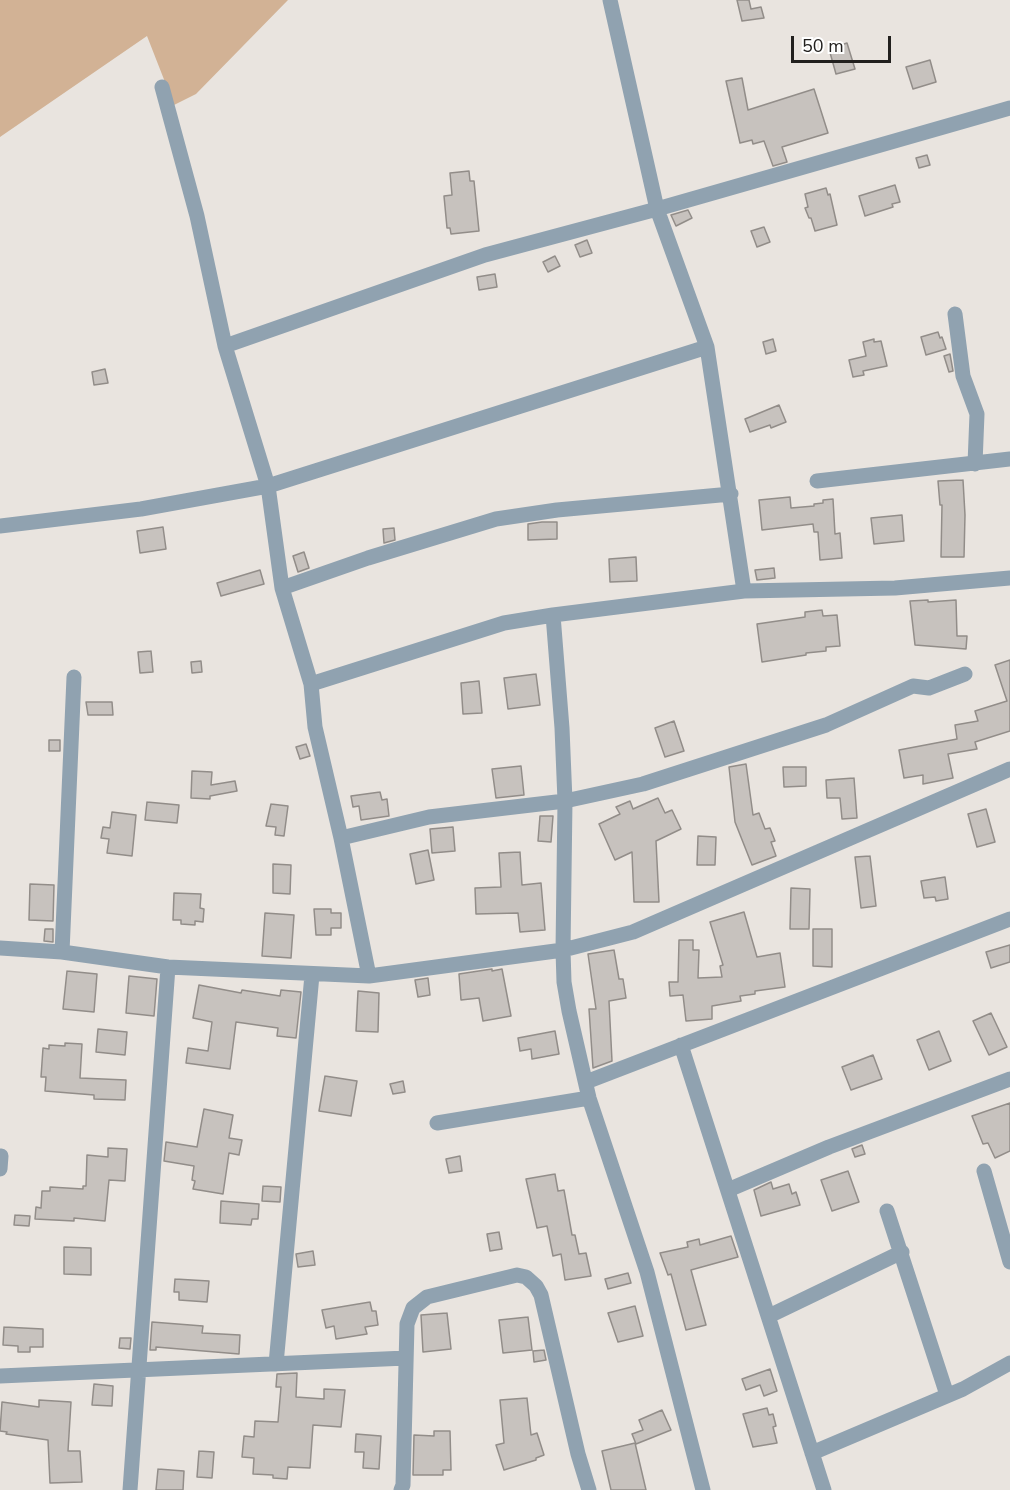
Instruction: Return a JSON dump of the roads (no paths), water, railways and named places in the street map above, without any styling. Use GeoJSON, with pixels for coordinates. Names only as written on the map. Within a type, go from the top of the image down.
{"type":"FeatureCollection","features":[{"type":"Feature","properties":{"kind":"street"},"geometry":{"type":"LineString","coordinates":[[610,0],[657,209],[707,347],[744,591]]}},
{"type":"Feature","properties":{"kind":"street"},"geometry":{"type":"LineString","coordinates":[[162,87],[197,216],[225,346],[268,486],[282,588],[312,684],[315,727],[341,838],[369,976]]}},
{"type":"Feature","properties":{"kind":"street"},"geometry":{"type":"LineString","coordinates":[[225,346],[485,255],[657,209],[1010,108]]}},
{"type":"Feature","properties":{"kind":"street"},"geometry":{"type":"LineString","coordinates":[[955,314],[963,376],[977,414],[975,464]]}},
{"type":"Feature","properties":{"kind":"street"},"geometry":{"type":"LineString","coordinates":[[0,526],[141,509],[268,486],[707,347]]}},
{"type":"Feature","properties":{"kind":"street"},"geometry":{"type":"LineString","coordinates":[[817,481],[1010,459]]}},
{"type":"Feature","properties":{"kind":"street"},"geometry":{"type":"LineString","coordinates":[[282,588],[368,558],[496,519],[557,510],[731,494]]}},
{"type":"Feature","properties":{"kind":"street"},"geometry":{"type":"LineString","coordinates":[[312,684],[504,623],[553,615],[744,591],[895,588],[1010,578]]}},
{"type":"Feature","properties":{"kind":"street"},"geometry":{"type":"LineString","coordinates":[[553,615],[565,801],[564,982],[589,1098],[647,1272],[703,1490]]}},
{"type":"Feature","properties":{"kind":"street"},"geometry":{"type":"LineString","coordinates":[[341,838],[429,817],[565,801],[643,784],[826,725],[913,686],[929,688],[965,674]]}},
{"type":"Feature","properties":{"kind":"street"},"geometry":{"type":"LineString","coordinates":[[62,952],[74,677]]}},
{"type":"Feature","properties":{"kind":"street"},"geometry":{"type":"LineString","coordinates":[[0,948],[62,952],[168,967],[369,976],[563,950],[633,932],[1010,769]]}},
{"type":"Feature","properties":{"kind":"street"},"geometry":{"type":"LineString","coordinates":[[586,1082],[1010,919]]}},
{"type":"Feature","properties":{"kind":"street"},"geometry":{"type":"LineString","coordinates":[[130,1490],[168,967]]}},
{"type":"Feature","properties":{"kind":"street"},"geometry":{"type":"LineString","coordinates":[[276,1364],[312,975]]}},
{"type":"Feature","properties":{"kind":"street"},"geometry":{"type":"LineString","coordinates":[[681,1045],[824,1490]]}},
{"type":"Feature","properties":{"kind":"street"},"geometry":{"type":"LineString","coordinates":[[728,1190],[829,1146],[1010,1079]]}},
{"type":"Feature","properties":{"kind":"street"},"geometry":{"type":"LineString","coordinates":[[437,1123],[589,1098]]}},
{"type":"Feature","properties":{"kind":"street"},"geometry":{"type":"LineString","coordinates":[[984,1171],[1010,1262]]}},
{"type":"Feature","properties":{"kind":"street"},"geometry":{"type":"LineString","coordinates":[[887,1211],[947,1395]]}},
{"type":"Feature","properties":{"kind":"street"},"geometry":{"type":"LineString","coordinates":[[769,1316],[902,1252]]}},
{"type":"Feature","properties":{"kind":"street"},"geometry":{"type":"LineString","coordinates":[[401,1490],[404,1485],[407,1324],[413,1308],[427,1297],[517,1275],[526,1277],[536,1286],[541,1295],[578,1454],[589,1490]]}},
{"type":"Feature","properties":{"kind":"street"},"geometry":{"type":"LineString","coordinates":[[0,1376],[406,1358]]}},
{"type":"Feature","properties":{"kind":"street"},"geometry":{"type":"LineString","coordinates":[[812,1453],[947,1395],[1010,1363]]}}]}
